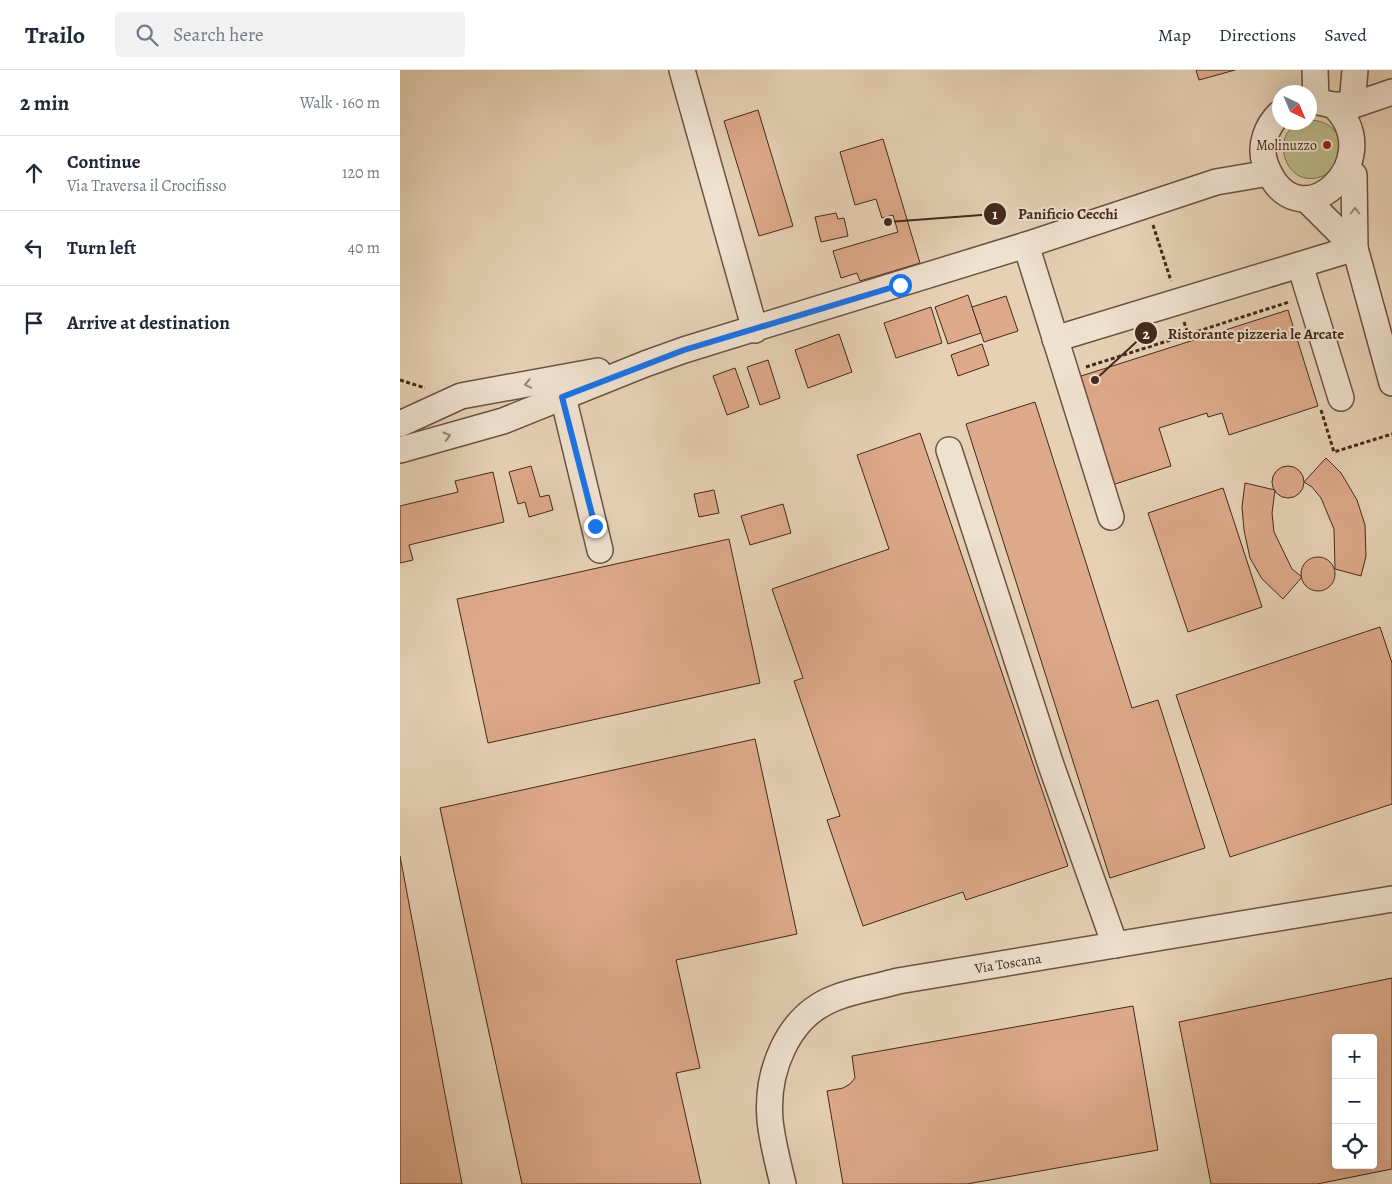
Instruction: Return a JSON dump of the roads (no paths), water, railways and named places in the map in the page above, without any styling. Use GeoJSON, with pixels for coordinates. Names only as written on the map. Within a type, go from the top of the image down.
{"type":"FeatureCollection","features":[{"type":"Feature","properties":{"kind":"street"},"geometry":{"type":"LineString","coordinates":[[682,70],[755,330]]}},
{"type":"Feature","properties":{"kind":"street"},"geometry":{"type":"LineString","coordinates":[[1272,123],[1268,128],[1264,142],[1264,159],[1269,173],[1280,186],[1294,196],[1324,198],[1334,194],[1348,184],[1361,159],[1361,141],[1333,107],[1315,70]]}},
{"type":"Feature","properties":{"kind":"street"},"geometry":{"type":"LineString","coordinates":[[1333,107],[1355,70]]}},
{"type":"Feature","properties":{"kind":"street"},"geometry":{"type":"LineString","coordinates":[[1333,107],[1392,92]]}},
{"type":"Feature","properties":{"kind":"street"},"geometry":{"type":"LineString","coordinates":[[1333,107],[1392,105]]}},
{"type":"Feature","properties":{"kind":"street"},"geometry":{"type":"LineString","coordinates":[[1216,182],[1264,142]]}},
{"type":"Feature","properties":{"kind":"street"},"geometry":{"type":"LineString","coordinates":[[400,424],[461,396],[494,390],[560,388],[645,364],[1026,246],[1216,182],[1269,173]]}},
{"type":"Feature","properties":{"kind":"street"},"geometry":{"type":"LineString","coordinates":[[1354,175],[1355,248],[1392,383]]}},
{"type":"Feature","properties":{"kind":"street"},"geometry":{"type":"LineString","coordinates":[[1306,198],[1355,248]]}},
{"type":"Feature","properties":{"kind":"street"},"geometry":{"type":"LineString","coordinates":[[1026,246],[1111,517]]}},
{"type":"Feature","properties":{"kind":"street"},"geometry":{"type":"LineString","coordinates":[[1055,340],[1355,248]]}},
{"type":"Feature","properties":{"kind":"street"},"geometry":{"type":"LineString","coordinates":[[1300,264],[1341,398]]}},
{"type":"Feature","properties":{"kind":"street"},"geometry":{"type":"LineString","coordinates":[[400,450],[503,421],[560,388]]}},
{"type":"Feature","properties":{"kind":"street"},"geometry":{"type":"LineString","coordinates":[[560,388],[600,550]]}},
{"type":"Feature","properties":{"kind":"street"},"geometry":{"type":"LineString","coordinates":[[494,390],[503,421]]}},
{"type":"Feature","properties":{"kind":"street"},"geometry":{"type":"LineString","coordinates":[[949,450],[1051,765],[1115,945]]}},
{"type":"Feature","properties":{"kind":"street","name":"Via Toscana"},"geometry":{"type":"LineString","coordinates":[[782,1184],[770,1120],[771,1081],[784,1045],[804,1017],[834,998],[898,981],[1392,899]]}},
{"type":"Feature","properties":{"kind":"place","name":"Molinuzzo"},"geometry":{"type":"Point","coordinates":[1327,145]}},
{"type":"Feature","properties":{"kind":"place","name":"Panificio Cecchi"},"geometry":{"type":"Point","coordinates":[888,222]}},
{"type":"Feature","properties":{"kind":"place","name":"Ristorante pizzeria le Arcate"},"geometry":{"type":"Point","coordinates":[1095,380]}}]}
